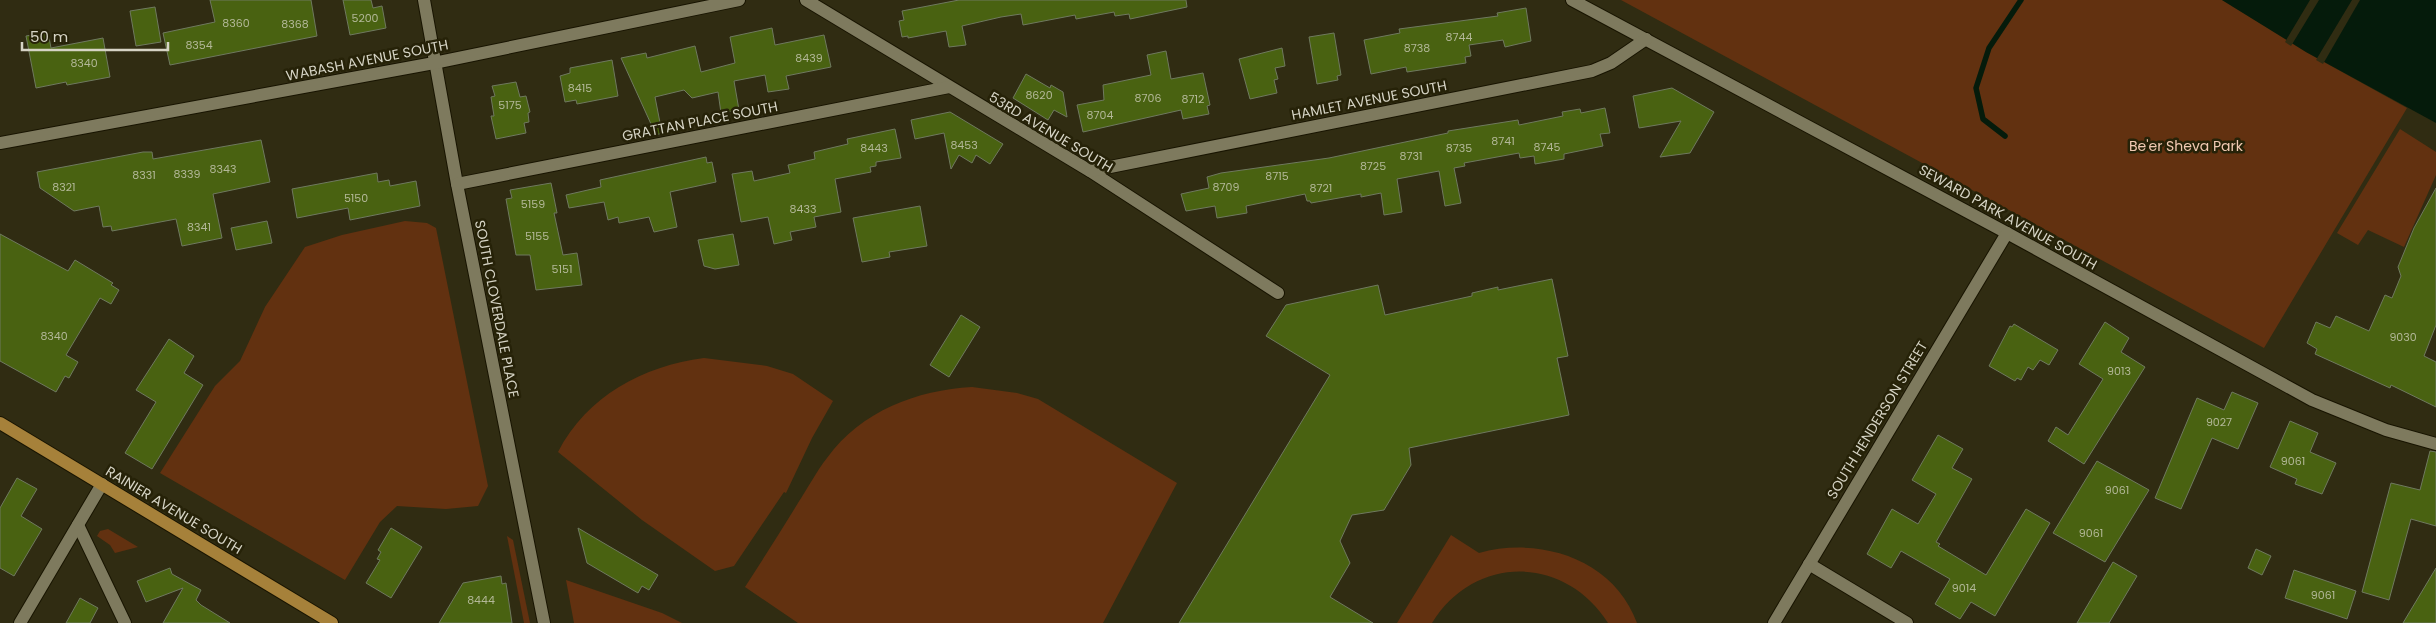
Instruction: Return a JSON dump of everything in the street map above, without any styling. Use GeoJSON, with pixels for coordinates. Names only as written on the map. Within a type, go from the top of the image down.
{"type":"FeatureCollection","features":[{"type":"Feature","properties":{"kind":"main road","name":"RAINIER AVENUE SOUTH"},"geometry":{"type":"LineString","coordinates":[[0,423],[332,623]]}},
{"type":"Feature","properties":{"kind":"street","name":"SOUTH CLOVERDALE PLACE"},"geometry":{"type":"LineString","coordinates":[[424,0],[457,184],[544,623]]}},
{"type":"Feature","properties":{"kind":"street","name":"WABASH AVENUE SOUTH"},"geometry":{"type":"LineString","coordinates":[[0,144],[434,63],[739,0]]}},
{"type":"Feature","properties":{"kind":"street","name":"53RD AVENUE SOUTH"},"geometry":{"type":"LineString","coordinates":[[806,0],[1090,171],[1278,293]]}},
{"type":"Feature","properties":{"kind":"street","name":"SEWARD PARK AVENUE SOUTH"},"geometry":{"type":"LineString","coordinates":[[1572,0],[2007,232],[2312,400],[2386,430],[2436,444]]}},
{"type":"Feature","properties":{"kind":"street","name":"HAMLET AVENUE SOUTH"},"geometry":{"type":"LineString","coordinates":[[1090,171],[1592,71],[1611,63],[1646,39]]}},
{"type":"Feature","properties":{"kind":"street","name":"GRATTAN PLACE SOUTH"},"geometry":{"type":"LineString","coordinates":[[457,184],[949,87]]}},
{"type":"Feature","properties":{"kind":"street","name":"SOUTH HENDERSON STREET"},"geometry":{"type":"LineString","coordinates":[[1774,623],[2007,232]]}},
{"type":"Feature","properties":{"kind":"street"},"geometry":{"type":"LineString","coordinates":[[20,623],[102,484]]}},
{"type":"Feature","properties":{"kind":"street"},"geometry":{"type":"LineString","coordinates":[[78,525],[125,623]]}},
{"type":"Feature","properties":{"kind":"street"},"geometry":{"type":"LineString","coordinates":[[1809,564],[1907,623]]}},
{"type":"Feature","properties":{"kind":"green space","name":"Be'er Sheva Park"},"geometry":{"type":"Polygon","coordinates":[[[1621,0],[2222,0],[2306,52],[2407,108],[2264,348],[1621,0]]]}},
{"type":"Feature","properties":{"kind":"green space"},"geometry":{"type":"Polygon","coordinates":[[[2400,129],[2436,152],[2436,175],[2404,247],[2368,230],[2358,245],[2337,233],[2400,129]]]}},
{"type":"Feature","properties":{"kind":"green space"},"geometry":{"type":"Polygon","coordinates":[[[405,221],[427,223],[436,228],[488,486],[478,506],[446,509],[397,506],[380,522],[345,580],[160,473],[215,386],[240,361],[265,307],[305,247],[342,235],[405,221]]]}},
{"type":"Feature","properties":{"kind":"green space"},"geometry":{"type":"Polygon","coordinates":[[[704,358],[767,366],[793,374],[833,401],[812,438],[786,493],[784,492],[734,566],[715,571],[642,520],[558,452],[570,432],[584,415],[619,387],[639,376],[660,368],[704,358]]]}},
{"type":"Feature","properties":{"kind":"green space"},"geometry":{"type":"Polygon","coordinates":[[[972,387],[1017,393],[1038,399],[1177,483],[1103,623],[798,623],[745,587],[823,463],[856,428],[873,416],[911,398],[951,389],[972,387]]]}},
{"type":"Feature","properties":{"kind":"green space"},"geometry":{"type":"Polygon","coordinates":[[[108,529],[138,547],[115,553],[110,545],[97,536],[100,531],[108,529]]]}},
{"type":"Feature","properties":{"kind":"green space"},"geometry":{"type":"Polygon","coordinates":[[[1451,535],[1479,553],[1502,549],[1526,548],[1550,551],[1572,558],[1593,568],[1611,583],[1626,601],[1637,623],[1608,623],[1590,601],[1568,585],[1545,575],[1520,572],[1495,575],[1472,584],[1450,600],[1432,623],[1397,623],[1451,535]]]}},
{"type":"Feature","properties":{"kind":"green space"},"geometry":{"type":"Polygon","coordinates":[[[507,536],[513,540],[530,623],[524,623],[507,536]]]}},
{"type":"Feature","properties":{"kind":"green space"},"geometry":{"type":"Polygon","coordinates":[[[566,580],[662,613],[682,623],[574,623],[566,580]]]}},
{"type":"Feature","properties":{"kind":"shaded area"},"geometry":{"type":"Polygon","coordinates":[[[2222,0],[2436,0],[2436,123],[2306,52],[2222,0]]]}},
{"type":"Feature","properties":{"kind":"pier"},"geometry":{"type":"Polygon","coordinates":[[[2310,0],[2319,0],[2291,46],[2285,42],[2310,0]]]}},
{"type":"Feature","properties":{"kind":"pier"},"geometry":{"type":"Polygon","coordinates":[[[2352,0],[2360,0],[2323,64],[2316,60],[2352,0]]]}},
{"type":"Feature","properties":{"kind":"building"},"geometry":{"type":"Polygon","coordinates":[[[210,0],[311,0],[317,36],[170,65],[163,33],[215,22],[210,0]]]}},
{"type":"Feature","properties":{"kind":"building"},"geometry":{"type":"Polygon","coordinates":[[[343,0],[371,0],[373,8],[382,6],[386,28],[350,35],[343,0]]]}},
{"type":"Feature","properties":{"kind":"building"},"geometry":{"type":"Polygon","coordinates":[[[959,0],[1186,0],[1187,7],[1130,19],[1129,14],[1115,16],[1114,12],[1076,19],[1075,15],[1023,25],[1021,14],[1001,17],[962,26],[966,45],[949,47],[946,31],[908,38],[908,36],[902,37],[899,21],[904,20],[902,11],[959,0]]]}},
{"type":"Feature","properties":{"kind":"building"},"geometry":{"type":"Polygon","coordinates":[[[155,7],[161,42],[136,46],[130,11],[155,7]]]}},
{"type":"Feature","properties":{"kind":"building"},"geometry":{"type":"Polygon","coordinates":[[[1526,8],[1531,41],[1505,47],[1503,40],[1469,45],[1471,56],[1465,57],[1466,63],[1407,72],[1406,67],[1371,74],[1364,40],[1400,33],[1399,29],[1498,16],[1497,13],[1526,8]]]}},
{"type":"Feature","properties":{"kind":"building"},"geometry":{"type":"Polygon","coordinates":[[[772,28],[775,45],[824,35],[831,67],[786,76],[789,89],[768,92],[765,75],[734,81],[739,110],[721,113],[718,92],[692,98],[684,90],[655,97],[662,133],[656,135],[621,58],[646,53],[647,58],[695,46],[701,72],[735,63],[730,37],[772,28]]]}},
{"type":"Feature","properties":{"kind":"building"},"geometry":{"type":"Polygon","coordinates":[[[48,32],[51,48],[103,38],[110,77],[67,85],[66,82],[36,88],[26,36],[48,32]]]}},
{"type":"Feature","properties":{"kind":"building"},"geometry":{"type":"Polygon","coordinates":[[[1334,33],[1341,75],[1337,76],[1338,80],[1317,84],[1309,37],[1334,33]]]}},
{"type":"Feature","properties":{"kind":"building"},"geometry":{"type":"Polygon","coordinates":[[[1282,48],[1285,66],[1275,68],[1278,79],[1274,80],[1277,93],[1250,99],[1239,59],[1282,48]]]}},
{"type":"Feature","properties":{"kind":"building"},"geometry":{"type":"Polygon","coordinates":[[[1166,51],[1171,79],[1203,73],[1210,105],[1207,106],[1209,114],[1183,119],[1181,110],[1083,132],[1077,105],[1104,100],[1103,85],[1151,75],[1147,55],[1166,51]]]}},
{"type":"Feature","properties":{"kind":"building"},"geometry":{"type":"Polygon","coordinates":[[[612,60],[618,96],[577,104],[576,100],[565,102],[560,76],[570,73],[570,68],[612,60]]]}},
{"type":"Feature","properties":{"kind":"building"},"geometry":{"type":"Polygon","coordinates":[[[1026,74],[1050,88],[1051,85],[1063,92],[1067,117],[1054,110],[1048,120],[1013,98],[1026,74]]]}},
{"type":"Feature","properties":{"kind":"building"},"geometry":{"type":"Polygon","coordinates":[[[516,82],[520,97],[526,96],[530,112],[528,113],[529,122],[524,123],[526,133],[496,139],[491,116],[494,116],[491,97],[495,96],[492,86],[516,82]]]}},
{"type":"Feature","properties":{"kind":"building"},"geometry":{"type":"Polygon","coordinates":[[[1672,88],[1714,112],[1690,153],[1660,157],[1681,121],[1639,128],[1633,96],[1672,88]]]}},
{"type":"Feature","properties":{"kind":"building"},"geometry":{"type":"Polygon","coordinates":[[[1605,108],[1610,133],[1600,134],[1603,146],[1564,154],[1564,159],[1535,164],[1534,156],[1520,158],[1519,153],[1464,163],[1465,166],[1454,168],[1461,203],[1445,206],[1439,171],[1397,179],[1402,212],[1384,215],[1381,193],[1361,197],[1361,194],[1311,203],[1307,201],[1305,194],[1246,206],[1247,213],[1217,218],[1215,206],[1186,211],[1181,194],[1209,188],[1207,177],[1221,173],[1329,158],[1448,133],[1448,131],[1518,120],[1519,125],[1563,116],[1562,112],[1580,109],[1581,113],[1605,108]]]}},
{"type":"Feature","properties":{"kind":"building"},"geometry":{"type":"Polygon","coordinates":[[[950,112],[1003,144],[990,164],[976,155],[972,163],[959,155],[951,169],[944,133],[915,139],[911,120],[950,112]]]}},
{"type":"Feature","properties":{"kind":"building"},"geometry":{"type":"Polygon","coordinates":[[[895,129],[901,158],[876,162],[876,166],[870,167],[871,172],[835,179],[841,212],[814,217],[816,227],[790,232],[792,240],[774,244],[768,217],[741,222],[732,174],[752,171],[754,181],[790,173],[788,165],[815,159],[814,152],[848,144],[847,139],[895,129]]]}},
{"type":"Feature","properties":{"kind":"building"},"geometry":{"type":"Polygon","coordinates":[[[261,140],[270,182],[213,194],[222,238],[182,246],[176,219],[112,231],[111,226],[103,227],[99,206],[74,211],[40,188],[37,172],[143,152],[152,152],[153,159],[261,140]]]}},
{"type":"Feature","properties":{"kind":"building"},"geometry":{"type":"Polygon","coordinates":[[[706,157],[707,163],[712,162],[716,182],[670,192],[677,227],[654,232],[649,217],[619,223],[618,217],[608,220],[604,202],[569,208],[566,195],[601,187],[600,180],[706,157]]]}},
{"type":"Feature","properties":{"kind":"building"},"geometry":{"type":"Polygon","coordinates":[[[377,173],[378,182],[389,180],[390,186],[416,181],[420,206],[350,220],[348,208],[297,218],[292,189],[377,173]]]}},
{"type":"Feature","properties":{"kind":"building"},"geometry":{"type":"Polygon","coordinates":[[[551,183],[557,213],[554,213],[563,255],[577,253],[582,285],[536,290],[530,255],[516,255],[506,199],[512,198],[510,190],[551,183]]]}},
{"type":"Feature","properties":{"kind":"building"},"geometry":{"type":"Polygon","coordinates":[[[2436,188],[2436,325],[2424,356],[2436,362],[2436,407],[2391,385],[2390,388],[2315,354],[2317,349],[2307,343],[2316,322],[2330,328],[2336,316],[2369,331],[2385,295],[2392,298],[2401,276],[2398,267],[2414,228],[2436,188]]]}},
{"type":"Feature","properties":{"kind":"building"},"geometry":{"type":"Polygon","coordinates":[[[920,206],[927,246],[889,252],[890,257],[862,262],[853,218],[920,206]]]}},
{"type":"Feature","properties":{"kind":"building"},"geometry":{"type":"Polygon","coordinates":[[[267,221],[272,243],[236,250],[231,228],[267,221]]]}},
{"type":"Feature","properties":{"kind":"building"},"geometry":{"type":"Polygon","coordinates":[[[0,234],[68,271],[75,260],[113,283],[111,285],[119,290],[111,304],[100,298],[66,355],[78,362],[69,378],[65,376],[56,392],[0,361],[0,234]]]}},
{"type":"Feature","properties":{"kind":"building"},"geometry":{"type":"Polygon","coordinates":[[[733,234],[739,265],[715,269],[704,266],[698,240],[733,234]]]}},
{"type":"Feature","properties":{"kind":"building"},"geometry":{"type":"Polygon","coordinates":[[[1552,279],[1568,356],[1557,358],[1569,415],[1409,448],[1411,465],[1384,510],[1352,515],[1340,541],[1350,563],[1330,597],[1373,623],[1179,623],[1330,375],[1266,336],[1286,305],[1378,285],[1385,315],[1472,296],[1472,293],[1498,287],[1498,290],[1552,279]]]}},
{"type":"Feature","properties":{"kind":"building"},"geometry":{"type":"Polygon","coordinates":[[[961,315],[980,327],[949,377],[930,365],[961,315]]]}},
{"type":"Feature","properties":{"kind":"building"},"geometry":{"type":"Polygon","coordinates":[[[2105,322],[2129,338],[2121,352],[2145,367],[2084,464],[2048,441],[2056,427],[2068,435],[2103,379],[2079,364],[2105,322]]]}},
{"type":"Feature","properties":{"kind":"building"},"geometry":{"type":"Polygon","coordinates":[[[2014,324],[2058,350],[2049,365],[2040,360],[2033,370],[2028,367],[2021,380],[2017,378],[2015,381],[1989,366],[2010,326],[2012,327],[2014,324]]]}},
{"type":"Feature","properties":{"kind":"building"},"geometry":{"type":"Polygon","coordinates":[[[169,339],[194,356],[184,373],[203,385],[152,469],[125,453],[156,402],[136,390],[169,339]]]}},
{"type":"Feature","properties":{"kind":"building"},"geometry":{"type":"Polygon","coordinates":[[[2232,392],[2258,403],[2238,449],[2212,438],[2181,509],[2155,498],[2197,398],[2224,410],[2232,392]]]}},
{"type":"Feature","properties":{"kind":"building"},"geometry":{"type":"Polygon","coordinates":[[[2290,421],[2318,433],[2310,452],[2336,463],[2322,494],[2295,484],[2297,479],[2270,467],[2290,421]]]}},
{"type":"Feature","properties":{"kind":"building"},"geometry":{"type":"Polygon","coordinates":[[[1938,435],[1963,449],[1952,468],[1972,479],[1936,542],[1940,544],[1938,546],[1986,575],[2026,509],[2050,523],[1995,616],[1971,602],[1960,619],[1935,604],[1950,579],[1901,551],[1891,568],[1867,554],[1892,509],[1918,524],[1936,494],[1912,480],[1938,435]]]}},
{"type":"Feature","properties":{"kind":"building"},"geometry":{"type":"Polygon","coordinates":[[[2430,451],[2436,452],[2436,526],[2411,519],[2389,600],[2362,592],[2391,483],[2420,490],[2430,451]]]}},
{"type":"Feature","properties":{"kind":"building"},"geometry":{"type":"Polygon","coordinates":[[[2097,461],[2149,490],[2105,562],[2053,533],[2097,461]]]}},
{"type":"Feature","properties":{"kind":"building"},"geometry":{"type":"Polygon","coordinates":[[[17,478],[37,489],[21,516],[42,529],[14,576],[0,568],[0,508],[17,478]]]}},
{"type":"Feature","properties":{"kind":"building"},"geometry":{"type":"Polygon","coordinates":[[[391,528],[422,547],[391,598],[366,583],[380,560],[377,559],[381,552],[378,550],[391,528]]]}},
{"type":"Feature","properties":{"kind":"building"},"geometry":{"type":"Polygon","coordinates":[[[578,528],[658,575],[649,590],[642,586],[638,593],[587,563],[578,528]]]}},
{"type":"Feature","properties":{"kind":"building"},"geometry":{"type":"Polygon","coordinates":[[[2256,549],[2271,556],[2262,575],[2248,568],[2256,549]]]}},
{"type":"Feature","properties":{"kind":"building"},"geometry":{"type":"Polygon","coordinates":[[[2113,562],[2137,576],[2109,623],[2077,623],[2113,562]]]}},
{"type":"Feature","properties":{"kind":"building"},"geometry":{"type":"Polygon","coordinates":[[[170,568],[172,574],[201,590],[196,600],[201,605],[230,623],[163,623],[183,588],[146,602],[137,581],[170,568]]]}},
{"type":"Feature","properties":{"kind":"building"},"geometry":{"type":"Polygon","coordinates":[[[2436,568],[2436,623],[2403,623],[2436,568]]]}},
{"type":"Feature","properties":{"kind":"building"},"geometry":{"type":"Polygon","coordinates":[[[2294,570],[2356,591],[2347,619],[2285,598],[2294,570]]]}},
{"type":"Feature","properties":{"kind":"building"},"geometry":{"type":"Polygon","coordinates":[[[501,576],[502,584],[506,583],[512,623],[439,623],[463,583],[501,576]]]}},
{"type":"Feature","properties":{"kind":"building"},"geometry":{"type":"Polygon","coordinates":[[[80,598],[98,608],[90,623],[66,623],[80,598]]]}},
{"type":"Feature","properties":{"kind":"waterway"},"geometry":{"type":"LineString","coordinates":[[2005,136],[1983,119],[1976,88],[1989,48],[2021,0]]}}]}
